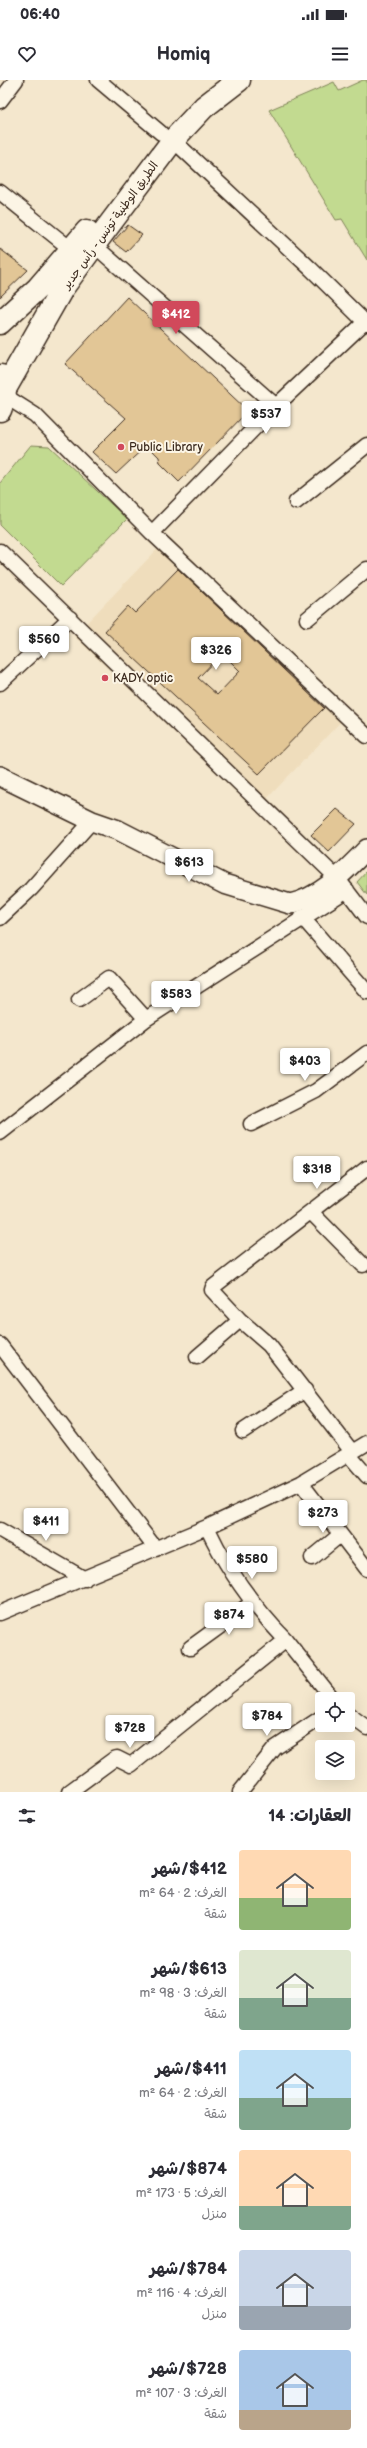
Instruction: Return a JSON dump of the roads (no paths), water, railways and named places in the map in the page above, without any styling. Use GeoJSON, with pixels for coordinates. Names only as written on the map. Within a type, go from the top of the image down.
{"type":"FeatureCollection","features":[{"type":"Feature","properties":{"kind":"main road","name":"الطريق الوطنية تونس - رأس جدير"},"geometry":{"type":"LineString","coordinates":[[0,323],[38,288],[72,250],[213,80]]}},
{"type":"Feature","properties":{"kind":"main road","name":"الطريق الوطنية تونس - رأس جدير"},"geometry":{"type":"LineString","coordinates":[[2,392],[62,290],[167,137],[239,80]]}},
{"type":"Feature","properties":{"kind":"street"},"geometry":{"type":"LineString","coordinates":[[0,101],[16,80]]}},
{"type":"Feature","properties":{"kind":"street"},"geometry":{"type":"LineString","coordinates":[[98,80],[167,137],[312,269],[366,323],[276,406],[152,533]]}},
{"type":"Feature","properties":{"kind":"street"},"geometry":{"type":"LineString","coordinates":[[0,192],[72,250]]}},
{"type":"Feature","properties":{"kind":"street"},"geometry":{"type":"LineString","coordinates":[[94,245],[276,406]]}},
{"type":"Feature","properties":{"kind":"street"},"geometry":{"type":"LineString","coordinates":[[2,392],[35,415],[152,533],[367,736]]}},
{"type":"Feature","properties":{"kind":"street"},"geometry":{"type":"LineString","coordinates":[[296,502],[367,445]]}},
{"type":"Feature","properties":{"kind":"street"},"geometry":{"type":"LineString","coordinates":[[0,551],[342,885],[367,917]]}},
{"type":"Feature","properties":{"kind":"street"},"geometry":{"type":"LineString","coordinates":[[307,619],[367,569]]}},
{"type":"Feature","properties":{"kind":"street"},"geometry":{"type":"LineString","coordinates":[[0,683],[70,618]]}},
{"type":"Feature","properties":{"kind":"street"},"geometry":{"type":"LineString","coordinates":[[0,776],[92,821],[118,830],[224,884],[290,904],[299,902],[342,885]]}},
{"type":"Feature","properties":{"kind":"street"},"geometry":{"type":"LineString","coordinates":[[0,918],[31,889],[92,821]]}},
{"type":"Feature","properties":{"kind":"street"},"geometry":{"type":"LineString","coordinates":[[0,1133],[146,1019],[302,917],[342,885],[367,849]]}},
{"type":"Feature","properties":{"kind":"street"},"geometry":{"type":"LineString","coordinates":[[302,917],[367,992]]}},
{"type":"Feature","properties":{"kind":"street"},"geometry":{"type":"LineString","coordinates":[[79,1000],[109,978],[146,1019]]}},
{"type":"Feature","properties":{"kind":"street"},"geometry":{"type":"LineString","coordinates":[[251,1124],[316,1091],[367,1053]]}},
{"type":"Feature","properties":{"kind":"street"},"geometry":{"type":"LineString","coordinates":[[367,1168],[212,1288],[240,1320],[269,1346],[305,1390],[367,1476]]}},
{"type":"Feature","properties":{"kind":"street"},"geometry":{"type":"LineString","coordinates":[[311,1212],[364,1265]]}},
{"type":"Feature","properties":{"kind":"street"},"geometry":{"type":"LineString","coordinates":[[197,1357],[240,1320]]}},
{"type":"Feature","properties":{"kind":"street"},"geometry":{"type":"LineString","coordinates":[[0,1346],[156,1549]]}},
{"type":"Feature","properties":{"kind":"street"},"geometry":{"type":"LineString","coordinates":[[243,1431],[305,1390]]}},
{"type":"Feature","properties":{"kind":"street"},"geometry":{"type":"LineString","coordinates":[[0,1613],[208,1527],[301,1483],[367,1443]]}},
{"type":"Feature","properties":{"kind":"street"},"geometry":{"type":"LineString","coordinates":[[301,1483],[367,1569]]}},
{"type":"Feature","properties":{"kind":"street"},"geometry":{"type":"LineString","coordinates":[[208,1527],[221,1556],[252,1603],[286,1640],[327,1692]]}},
{"type":"Feature","properties":{"kind":"street"},"geometry":{"type":"LineString","coordinates":[[0,1530],[85,1579]]}},
{"type":"Feature","properties":{"kind":"street"},"geometry":{"type":"LineString","coordinates":[[312,1558],[340,1535]]}},
{"type":"Feature","properties":{"kind":"street"},"geometry":{"type":"LineString","coordinates":[[190,1648],[252,1603]]}},
{"type":"Feature","properties":{"kind":"street"},"geometry":{"type":"LineString","coordinates":[[69,1792],[114,1759],[117,1758],[131,1765],[286,1640]]}},
{"type":"Feature","properties":{"kind":"street"},"geometry":{"type":"LineString","coordinates":[[355,1719],[367,1728]]}},
{"type":"Feature","properties":{"kind":"street"},"geometry":{"type":"LineString","coordinates":[[240,1792],[275,1748],[315,1722]]}},
{"type":"Feature","properties":{"kind":"place","name":"Public Library"},"geometry":{"type":"Point","coordinates":[121,447]}},
{"type":"Feature","properties":{"kind":"place","name":"KADY optic"},"geometry":{"type":"Point","coordinates":[105,678]}}]}
